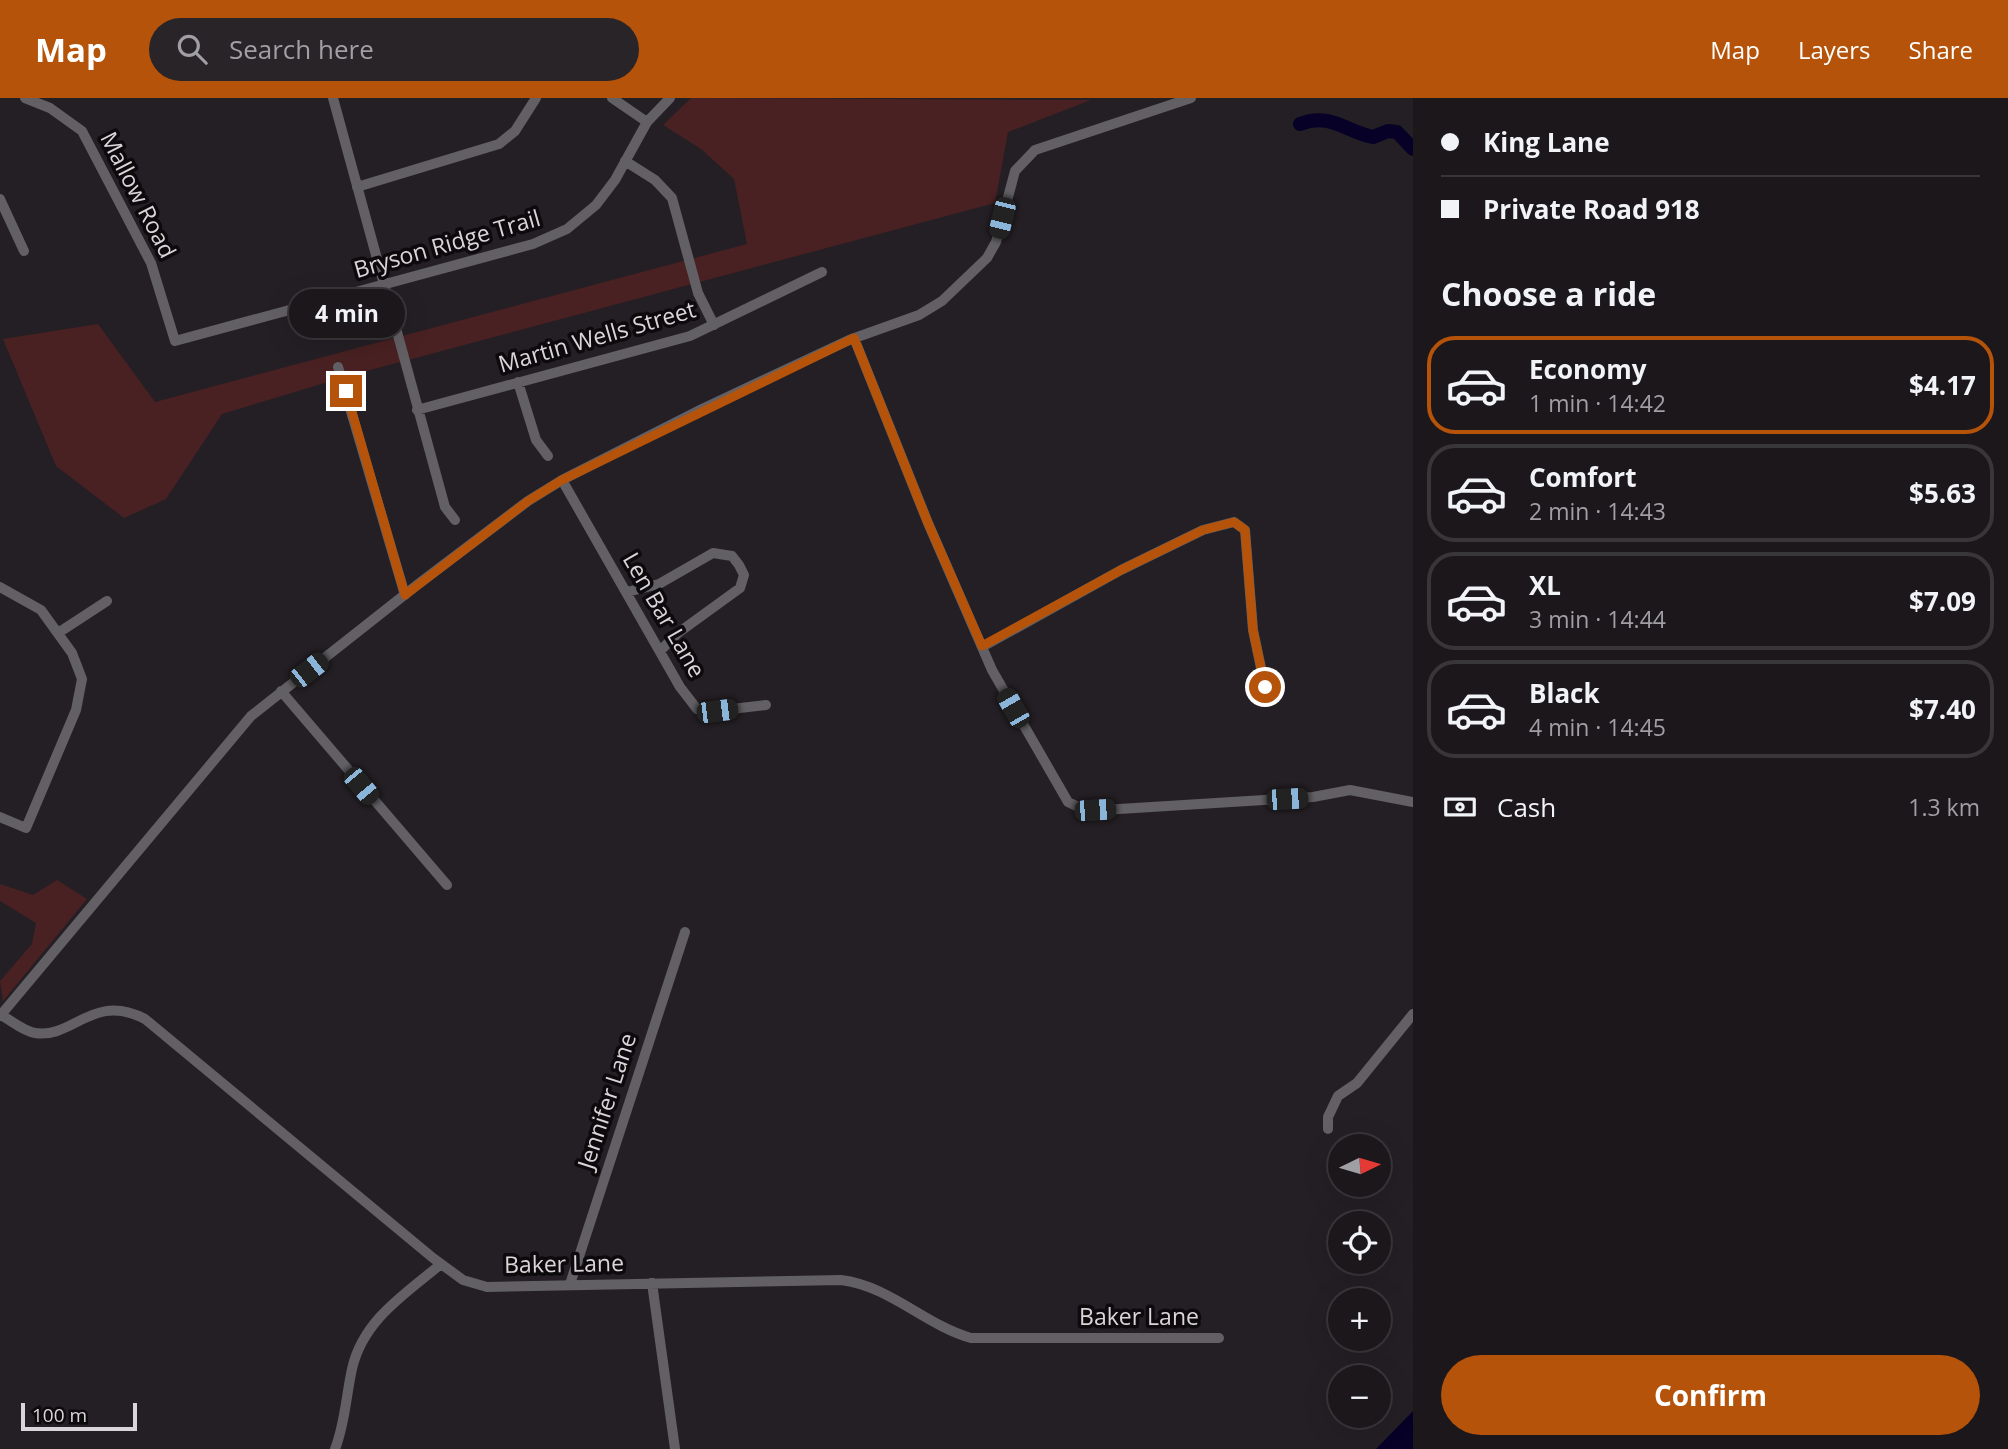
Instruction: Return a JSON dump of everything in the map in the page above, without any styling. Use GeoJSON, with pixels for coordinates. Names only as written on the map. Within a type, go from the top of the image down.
{"type":"FeatureCollection","features":[{"type":"Feature","properties":{"kind":"street","name":"Mallow Road"},"geometry":{"type":"LineString","coordinates":[[25,98],[50,108],[82,131],[152,264],[175,341]]}},
{"type":"Feature","properties":{"kind":"street"},"geometry":{"type":"LineString","coordinates":[[333,98],[416,410],[445,507],[455,520]]}},
{"type":"Feature","properties":{"kind":"street"},"geometry":{"type":"LineString","coordinates":[[357,187],[499,144],[515,131],[536,98]]}},
{"type":"Feature","properties":{"kind":"street"},"geometry":{"type":"LineString","coordinates":[[612,98],[647,121]]}},
{"type":"Feature","properties":{"kind":"street","name":"Bryson Ridge Trail"},"geometry":{"type":"LineString","coordinates":[[175,341],[533,244],[567,229],[596,205],[647,121],[670,98]]}},
{"type":"Feature","properties":{"kind":"street"},"geometry":{"type":"LineString","coordinates":[[1,1015],[232,736],[281,691],[405,595],[528,501],[562,480],[854,338],[931,308],[976,272],[996,242],[1015,171],[1034,149],[1191,98]]}},
{"type":"Feature","properties":{"kind":"street"},"geometry":{"type":"LineString","coordinates":[[625,161],[655,180],[672,198],[698,293],[714,325]]}},
{"type":"Feature","properties":{"kind":"street"},"geometry":{"type":"LineString","coordinates":[[0,199],[24,251]]}},
{"type":"Feature","properties":{"kind":"street","name":"Martin Wells Street"},"geometry":{"type":"LineString","coordinates":[[416,410],[690,336],[822,272]]}},
{"type":"Feature","properties":{"kind":"street"},"geometry":{"type":"LineString","coordinates":[[854,338],[928,523],[992,670],[1066,799],[1080,810],[1313,797],[1350,790],[1413,802]]}},
{"type":"Feature","properties":{"kind":"street"},"geometry":{"type":"LineString","coordinates":[[338,367],[405,595]]}},
{"type":"Feature","properties":{"kind":"street"},"geometry":{"type":"LineString","coordinates":[[518,382],[536,440],[548,457]]}},
{"type":"Feature","properties":{"kind":"street","name":"Len Bar Lane"},"geometry":{"type":"LineString","coordinates":[[562,480],[660,651],[697,709],[710,712],[766,705]]}},
{"type":"Feature","properties":{"kind":"street"},"geometry":{"type":"LineString","coordinates":[[982,646],[1121,570],[1203,530],[1234,522],[1245,530],[1253,630],[1265,687]]}},
{"type":"Feature","properties":{"kind":"street"},"geometry":{"type":"LineString","coordinates":[[627,592],[659,584],[713,553],[732,556],[739,565],[744,575],[740,588],[678,633],[660,651]]}},
{"type":"Feature","properties":{"kind":"street"},"geometry":{"type":"LineString","coordinates":[[0,587],[41,610],[80,669],[82,689],[26,828],[0,817]]}},
{"type":"Feature","properties":{"kind":"street"},"geometry":{"type":"LineString","coordinates":[[58,633],[107,601]]}},
{"type":"Feature","properties":{"kind":"street"},"geometry":{"type":"LineString","coordinates":[[281,691],[447,885]]}},
{"type":"Feature","properties":{"kind":"street","name":"Jennifer Lane"},"geometry":{"type":"LineString","coordinates":[[570,1284],[685,932]]}},
{"type":"Feature","properties":{"kind":"street","name":"Baker Lane"},"geometry":{"type":"LineString","coordinates":[[1,1015],[36,1033],[48,1033],[104,1011],[125,1012],[145,1020],[441,1264],[463,1280],[482,1286],[856,1282],[889,1296],[956,1334],[984,1339],[1155,1336],[1219,1338]]}},
{"type":"Feature","properties":{"kind":"street"},"geometry":{"type":"LineString","coordinates":[[1328,1129],[1328,1116],[1338,1096],[1357,1083],[1413,1013]]}},
{"type":"Feature","properties":{"kind":"street"},"geometry":{"type":"LineString","coordinates":[[336,1448],[352,1368],[363,1339],[382,1313],[441,1264]]}},
{"type":"Feature","properties":{"kind":"street"},"geometry":{"type":"LineString","coordinates":[[652,1283],[676,1449]]}},
{"type":"Feature","properties":{"kind":"shaded area"},"geometry":{"type":"Polygon","coordinates":[[[691,98],[1091,100],[1008,132],[995,203],[348,376],[222,414],[166,499],[124,518],[56,466],[3,339],[98,324],[155,402],[747,244],[734,179],[701,149],[663,125],[691,98]]]}},
{"type":"Feature","properties":{"kind":"shaded area"},"geometry":{"type":"Polygon","coordinates":[[[57,880],[87,899],[3,1001],[0,981],[32,944],[36,923],[0,901],[0,884],[33,895],[57,880]]]}},
{"type":"Feature","properties":{"kind":"shaded area"},"geometry":{"type":"Polygon","coordinates":[[[1413,1411],[1413,1449],[1376,1449],[1413,1411]]]}},
{"type":"Feature","properties":{"kind":"waterway"},"geometry":{"type":"LineString","coordinates":[[1300,124],[1320,120],[1373,137],[1388,131],[1397,132],[1413,149]]}},
{"type":"Feature","properties":{"kind":"route"},"geometry":{"type":"LineString","coordinates":[[346,391],[405,595],[528,501],[562,480],[702,409],[854,338],[928,523],[982,646],[1049,612],[1121,570],[1203,530],[1234,522],[1245,530],[1253,630],[1265,687]]}}]}
